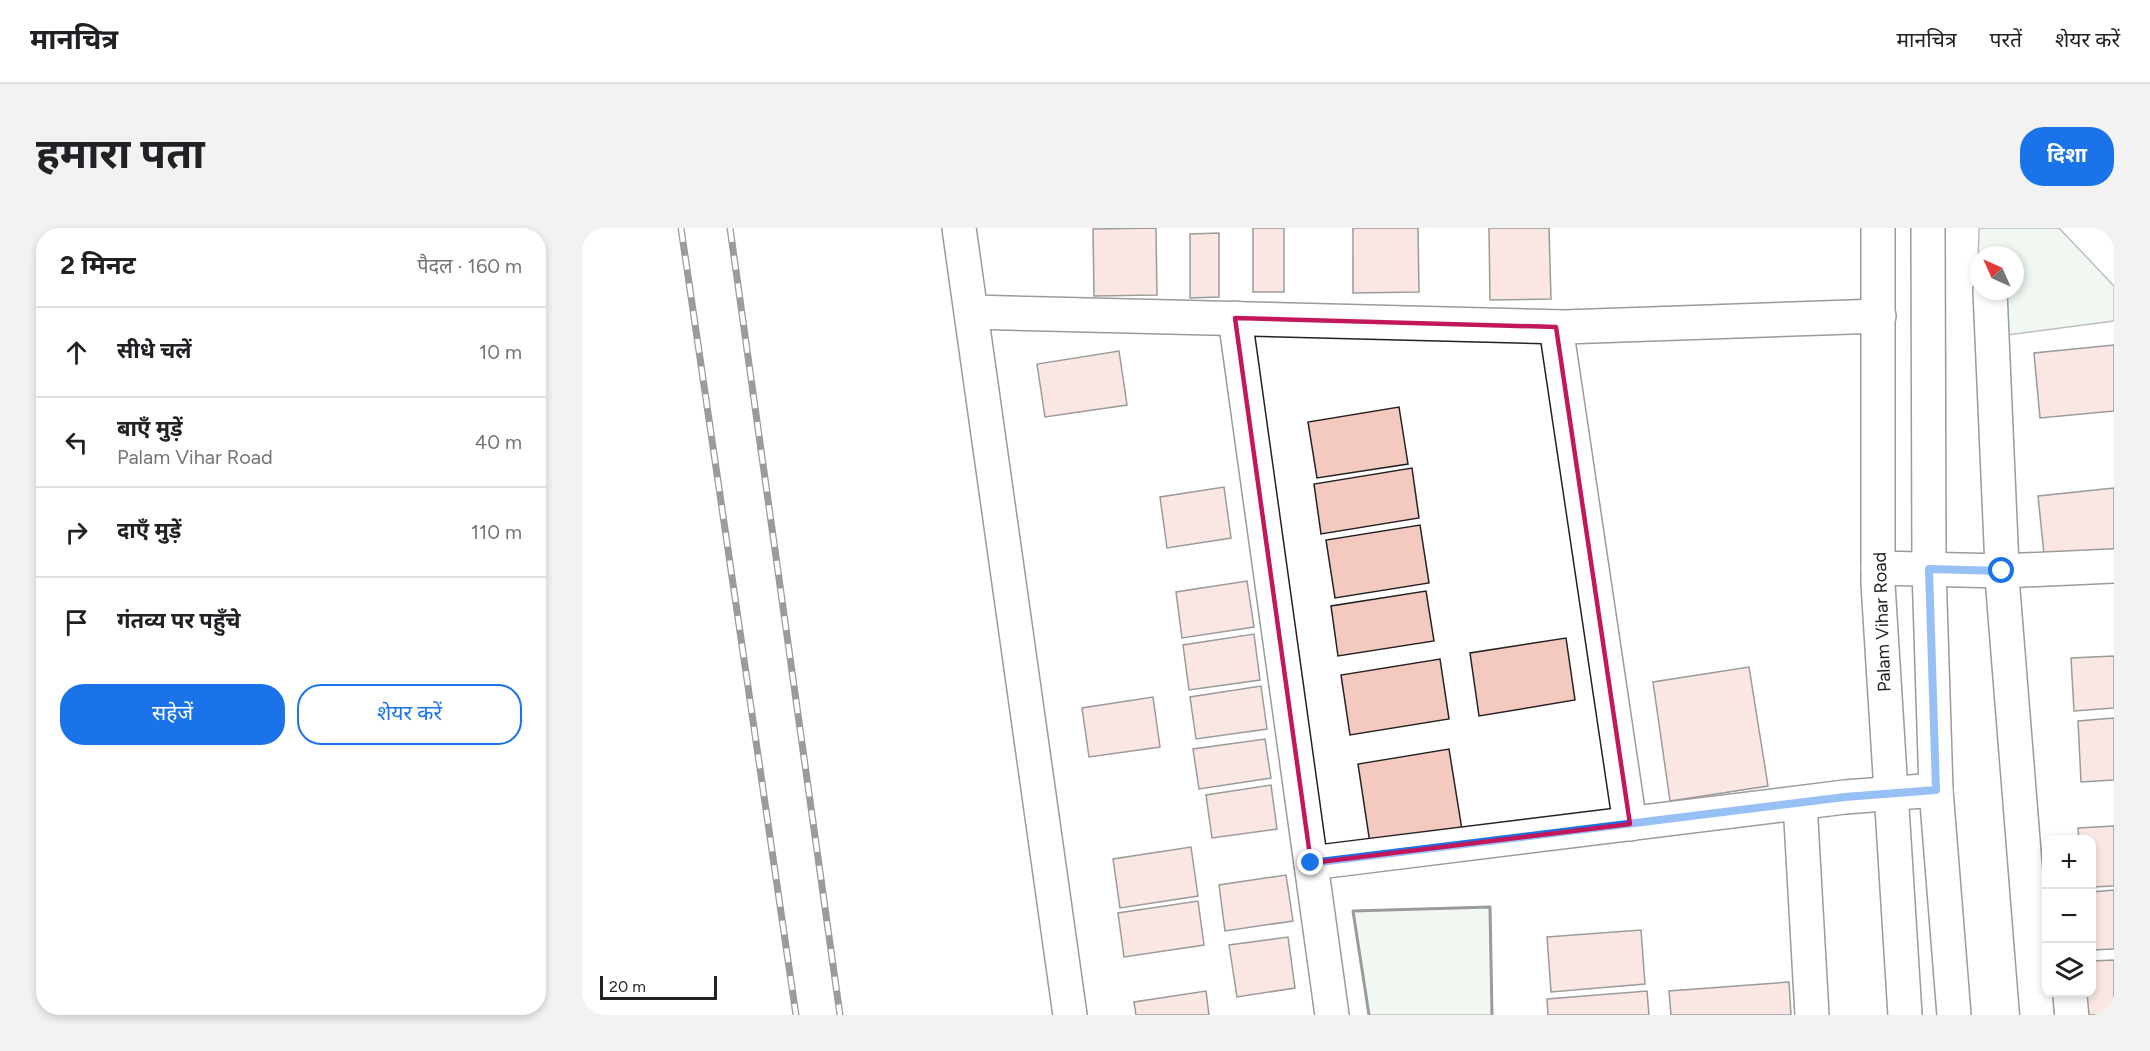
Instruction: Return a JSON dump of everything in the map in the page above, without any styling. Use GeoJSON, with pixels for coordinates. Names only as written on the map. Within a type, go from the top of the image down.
{"type":"FeatureCollection","features":[{"type":"Feature","properties":{"kind":"street"},"geometry":{"type":"LineString","coordinates":[[959,228],[1070,1015]]}},
{"type":"Feature","properties":{"kind":"street","name":"Palam Vihar Road"},"geometry":{"type":"LineString","coordinates":[[1878,228],[1878,568],[1905,1015]]}},
{"type":"Feature","properties":{"kind":"street"},"geometry":{"type":"LineString","coordinates":[[1928,228],[1929,569],[1936,790],[1954,1015]]}},
{"type":"Feature","properties":{"kind":"street"},"geometry":{"type":"LineString","coordinates":[[1990,300],[2002,571],[2037,1015]]}},
{"type":"Feature","properties":{"kind":"street"},"geometry":{"type":"LineString","coordinates":[[971,312],[1556,327],[1879,316]]}},
{"type":"Feature","properties":{"kind":"street"},"geometry":{"type":"LineString","coordinates":[[1235,318],[1332,1015]]}},
{"type":"Feature","properties":{"kind":"street"},"geometry":{"type":"LineString","coordinates":[[1556,327],[1630,824]]}},
{"type":"Feature","properties":{"kind":"street"},"geometry":{"type":"LineString","coordinates":[[1878,568],[2002,571],[2114,566]]}},
{"type":"Feature","properties":{"kind":"street"},"geometry":{"type":"LineString","coordinates":[[1311,863],[1800,803],[1936,790]]}},
{"type":"Feature","properties":{"kind":"street"},"geometry":{"type":"LineString","coordinates":[[1800,803],[1812,1015]]}},
{"type":"Feature","properties":{"kind":"highlighted area"},"geometry":{"type":"Polygon","coordinates":[[[1235,318],[1556,327],[1630,824],[1311,863],[1235,318]]]}},
{"type":"Feature","properties":{"kind":"green space"},"geometry":{"type":"Polygon","coordinates":[[[1979,228],[2059,228],[2114,286],[2114,321],[1976,339],[1977,300],[2024,300],[2024,246],[1979,246],[1979,228]]]}},
{"type":"Feature","properties":{"kind":"green space"},"geometry":{"type":"Polygon","coordinates":[[[1490,907],[1492,1015],[1369,1015],[1353,911],[1490,907]]]}},
{"type":"Feature","properties":{"kind":"building"},"geometry":{"type":"Polygon","coordinates":[[[1156,228],[1157,295],[1094,296],[1093,229],[1156,228]]]}},
{"type":"Feature","properties":{"kind":"building"},"geometry":{"type":"Polygon","coordinates":[[[1253,228],[1284,228],[1284,292],[1253,292],[1253,228]]]}},
{"type":"Feature","properties":{"kind":"building"},"geometry":{"type":"Polygon","coordinates":[[[1353,228],[1418,228],[1419,292],[1353,293],[1353,228]]]}},
{"type":"Feature","properties":{"kind":"building"},"geometry":{"type":"Polygon","coordinates":[[[1489,228],[1549,228],[1551,299],[1490,300],[1489,228]]]}},
{"type":"Feature","properties":{"kind":"building"},"geometry":{"type":"Polygon","coordinates":[[[1219,233],[1219,297],[1190,298],[1190,234],[1219,233]]]}},
{"type":"Feature","properties":{"kind":"building"},"geometry":{"type":"Polygon","coordinates":[[[2114,345],[2114,411],[2040,418],[2034,353],[2114,345]]]}},
{"type":"Feature","properties":{"kind":"building"},"geometry":{"type":"Polygon","coordinates":[[[1119,351],[1127,405],[1045,417],[1037,364],[1119,351]]]}},
{"type":"Feature","properties":{"kind":"building"},"geometry":{"type":"Polygon","coordinates":[[[1399,407],[1408,464],[1317,478],[1308,422],[1399,407]]]}},
{"type":"Feature","properties":{"kind":"building"},"geometry":{"type":"Polygon","coordinates":[[[1412,468],[1419,518],[1321,534],[1314,484],[1412,468]]]}},
{"type":"Feature","properties":{"kind":"building"},"geometry":{"type":"Polygon","coordinates":[[[1224,487],[1231,538],[1167,548],[1160,497],[1224,487]]]}},
{"type":"Feature","properties":{"kind":"building"},"geometry":{"type":"Polygon","coordinates":[[[2114,488],[2114,557],[2045,564],[2038,496],[2114,488]]]}},
{"type":"Feature","properties":{"kind":"building"},"geometry":{"type":"Polygon","coordinates":[[[1420,525],[1429,583],[1335,598],[1326,540],[1420,525]]]}},
{"type":"Feature","properties":{"kind":"building"},"geometry":{"type":"Polygon","coordinates":[[[1247,581],[1254,627],[1182,638],[1176,592],[1247,581]]]}},
{"type":"Feature","properties":{"kind":"building"},"geometry":{"type":"Polygon","coordinates":[[[1426,591],[1434,641],[1338,656],[1331,606],[1426,591]]]}},
{"type":"Feature","properties":{"kind":"building"},"geometry":{"type":"Polygon","coordinates":[[[1254,634],[1260,680],[1189,690],[1183,645],[1254,634]]]}},
{"type":"Feature","properties":{"kind":"building"},"geometry":{"type":"Polygon","coordinates":[[[1566,638],[1575,700],[1479,716],[1470,653],[1566,638]]]}},
{"type":"Feature","properties":{"kind":"building"},"geometry":{"type":"Polygon","coordinates":[[[2114,656],[2114,708],[2074,711],[2071,658],[2114,656]]]}},
{"type":"Feature","properties":{"kind":"building"},"geometry":{"type":"Polygon","coordinates":[[[1440,659],[1449,719],[1350,735],[1341,675],[1440,659]]]}},
{"type":"Feature","properties":{"kind":"building"},"geometry":{"type":"Polygon","coordinates":[[[1749,667],[1768,786],[1670,801],[1653,682],[1749,667]]]}},
{"type":"Feature","properties":{"kind":"building"},"geometry":{"type":"Polygon","coordinates":[[[1261,686],[1267,729],[1196,739],[1190,697],[1261,686]]]}},
{"type":"Feature","properties":{"kind":"building"},"geometry":{"type":"Polygon","coordinates":[[[1153,697],[1160,747],[1089,757],[1082,708],[1153,697]]]}},
{"type":"Feature","properties":{"kind":"building"},"geometry":{"type":"Polygon","coordinates":[[[2114,718],[2114,780],[2081,782],[2078,721],[2114,718]]]}},
{"type":"Feature","properties":{"kind":"building"},"geometry":{"type":"Polygon","coordinates":[[[1265,739],[1271,778],[1199,789],[1193,749],[1265,739]]]}},
{"type":"Feature","properties":{"kind":"building"},"geometry":{"type":"Polygon","coordinates":[[[1449,749],[1463,836],[1371,850],[1358,764],[1449,749]]]}},
{"type":"Feature","properties":{"kind":"building"},"geometry":{"type":"Polygon","coordinates":[[[1271,785],[1277,829],[1212,838],[1206,795],[1271,785]]]}},
{"type":"Feature","properties":{"kind":"building"},"geometry":{"type":"Polygon","coordinates":[[[2114,826],[2114,886],[2096,887],[2096,835],[2079,835],[2078,828],[2114,826]]]}},
{"type":"Feature","properties":{"kind":"building"},"geometry":{"type":"Polygon","coordinates":[[[1191,847],[1198,896],[1120,908],[1113,859],[1191,847]]]}},
{"type":"Feature","properties":{"kind":"building"},"geometry":{"type":"Polygon","coordinates":[[[1286,875],[1293,921],[1225,931],[1219,885],[1286,875]]]}},
{"type":"Feature","properties":{"kind":"building"},"geometry":{"type":"Polygon","coordinates":[[[2114,890],[2114,949],[2096,950],[2096,892],[2114,890]]]}},
{"type":"Feature","properties":{"kind":"building"},"geometry":{"type":"Polygon","coordinates":[[[1198,901],[1204,945],[1124,957],[1118,913],[1198,901]]]}},
{"type":"Feature","properties":{"kind":"building"},"geometry":{"type":"Polygon","coordinates":[[[1641,930],[1645,984],[1551,992],[1547,937],[1641,930]]]}},
{"type":"Feature","properties":{"kind":"building"},"geometry":{"type":"Polygon","coordinates":[[[1288,937],[1295,988],[1237,997],[1229,945],[1288,937]]]}},
{"type":"Feature","properties":{"kind":"building"},"geometry":{"type":"Polygon","coordinates":[[[2114,960],[2114,1015],[2089,1015],[2087,997],[2096,997],[2096,961],[2114,960]]]}},
{"type":"Feature","properties":{"kind":"building"},"geometry":{"type":"Polygon","coordinates":[[[1789,982],[1791,1015],[1671,1015],[1669,991],[1789,982]]]}},
{"type":"Feature","properties":{"kind":"building"},"geometry":{"type":"Polygon","coordinates":[[[1206,991],[1209,1015],[1136,1015],[1134,1002],[1206,991]]]}},
{"type":"Feature","properties":{"kind":"building"},"geometry":{"type":"Polygon","coordinates":[[[1647,991],[1649,1015],[1548,1015],[1547,999],[1647,991]]]}},
{"type":"Feature","properties":{"kind":"railway"},"geometry":{"type":"LineString","coordinates":[[681,228],[796,1015]]}},
{"type":"Feature","properties":{"kind":"railway"},"geometry":{"type":"LineString","coordinates":[[730,228],[840,1015]]}},
{"type":"Feature","properties":{"kind":"wall"},"geometry":{"type":"LineString","coordinates":[[1369,1015],[1353,911],[1490,907],[1492,1015]]}},
{"type":"Feature","properties":{"kind":"route"},"geometry":{"type":"LineString","coordinates":[[1311,863],[1845,797],[1936,790],[1929,569],[2002,571]]}}]}
